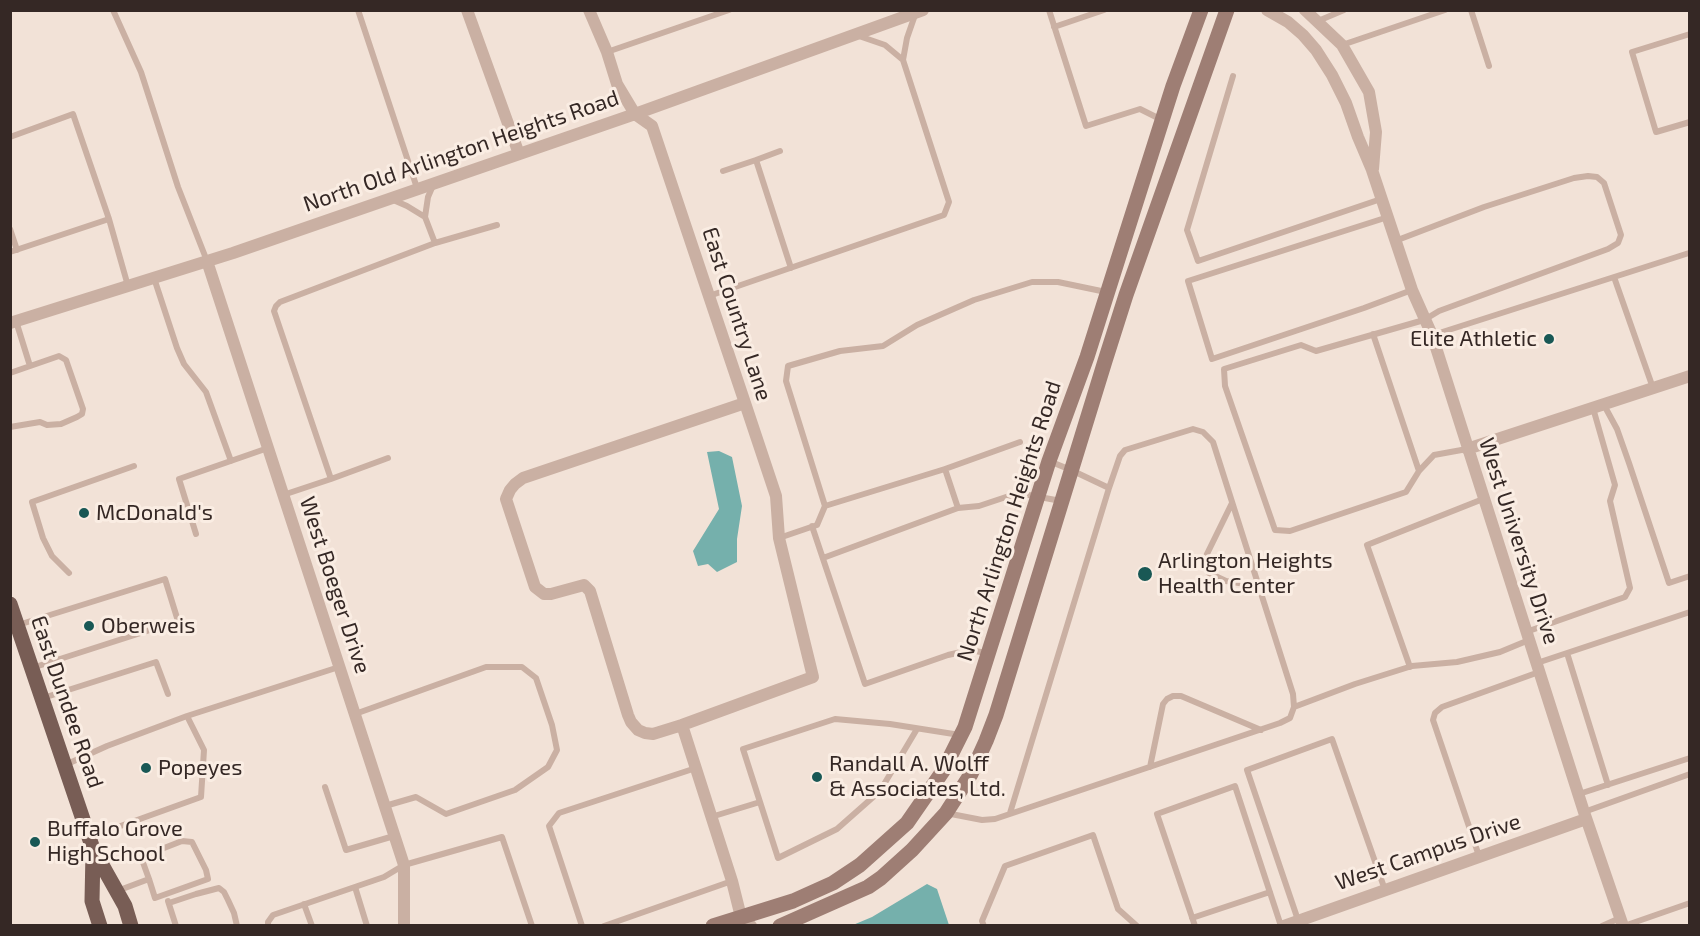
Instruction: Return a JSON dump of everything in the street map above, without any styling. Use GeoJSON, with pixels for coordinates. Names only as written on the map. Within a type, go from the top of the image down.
{"type":"FeatureCollection","features":[{"type":"Feature","properties":{"kind":"main road","name":"North Arlington Heights Road"},"geometry":{"type":"LineString","coordinates":[[712,926],[746,921],[833,883],[860,865],[906,822],[943,771],[961,735],[1049,462],[1087,357],[1173,86],[1201,10]]}},
{"type":"Feature","properties":{"kind":"main road","name":"North Arlington Heights Road"},"geometry":{"type":"LineString","coordinates":[[780,926],[868,887],[881,878],[912,850],[946,813],[971,774],[996,715],[1126,295],[1227,10]]}},
{"type":"Feature","properties":{"kind":"main road","name":"East Dundee Road"},"geometry":{"type":"LineString","coordinates":[[10,604],[91,843],[133,925]]}},
{"type":"Feature","properties":{"kind":"main road","name":"East Dundee Road"},"geometry":{"type":"LineString","coordinates":[[91,843],[92,901],[100,926]]}},
{"type":"Feature","properties":{"kind":"street"},"geometry":{"type":"LineString","coordinates":[[467,10],[519,154]]}},
{"type":"Feature","properties":{"kind":"street","name":"East Country Lane"},"geometry":{"type":"LineString","coordinates":[[589,10],[607,52],[617,84],[635,114],[652,126],[776,496],[779,538],[813,677],[682,725]]}},
{"type":"Feature","properties":{"kind":"street","name":"West University Drive"},"geometry":{"type":"LineString","coordinates":[[1268,10],[1288,22],[1303,35],[1332,75],[1346,103],[1372,170],[1412,290],[1432,335],[1585,816],[1623,923]]}},
{"type":"Feature","properties":{"kind":"street"},"geometry":{"type":"LineString","coordinates":[[1305,10],[1342,45],[1369,92],[1376,132],[1372,170]]}},
{"type":"Feature","properties":{"kind":"street","name":"North Old Arlington Heights Road"},"geometry":{"type":"LineString","coordinates":[[13,322],[207,261],[635,114],[919,12]]}},
{"type":"Feature","properties":{"kind":"street","name":"West Boeger Drive"},"geometry":{"type":"LineString","coordinates":[[207,261],[404,865],[404,926]]}},
{"type":"Feature","properties":{"kind":"street"},"geometry":{"type":"LineString","coordinates":[[1467,448],[1689,376]]}},
{"type":"Feature","properties":{"kind":"street"},"geometry":{"type":"LineString","coordinates":[[745,403],[523,478],[510,490],[506,499],[535,586],[544,594],[584,585],[590,591],[631,722],[638,730],[653,734],[682,725],[746,921]]}},
{"type":"Feature","properties":{"kind":"street","name":"West Campus Drive"},"geometry":{"type":"LineString","coordinates":[[1282,926],[1585,816]]}},
{"type":"Feature","properties":{"kind":"lane"},"geometry":{"type":"LineString","coordinates":[[113,10],[141,72],[178,187],[207,261]]}},
{"type":"Feature","properties":{"kind":"lane"},"geometry":{"type":"LineString","coordinates":[[358,10],[417,188]]}},
{"type":"Feature","properties":{"kind":"lane"},"geometry":{"type":"LineString","coordinates":[[607,52],[729,10]]}},
{"type":"Feature","properties":{"kind":"lane"},"geometry":{"type":"LineString","coordinates":[[1049,10],[1086,126],[1140,109],[1163,120]]}},
{"type":"Feature","properties":{"kind":"lane"},"geometry":{"type":"LineString","coordinates":[[1053,27],[1104,10]]}},
{"type":"Feature","properties":{"kind":"lane"},"geometry":{"type":"LineString","coordinates":[[1317,22],[1344,10]]}},
{"type":"Feature","properties":{"kind":"lane"},"geometry":{"type":"LineString","coordinates":[[1342,45],[1445,10]]}},
{"type":"Feature","properties":{"kind":"lane"},"geometry":{"type":"LineString","coordinates":[[1471,10],[1489,66]]}},
{"type":"Feature","properties":{"kind":"lane"},"geometry":{"type":"LineString","coordinates":[[709,296],[944,215],[948,202],[903,60],[907,38],[919,12]]}},
{"type":"Feature","properties":{"kind":"lane"},"geometry":{"type":"LineString","coordinates":[[1689,34],[1632,52],[1656,132],[1689,122]]}},
{"type":"Feature","properties":{"kind":"lane"},"geometry":{"type":"LineString","coordinates":[[855,35],[885,45],[903,60]]}},
{"type":"Feature","properties":{"kind":"lane"},"geometry":{"type":"LineString","coordinates":[[1233,76],[1187,230],[1198,261],[1382,199]]}},
{"type":"Feature","properties":{"kind":"lane"},"geometry":{"type":"LineString","coordinates":[[10,137],[73,114],[109,219],[128,286]]}},
{"type":"Feature","properties":{"kind":"lane"},"geometry":{"type":"LineString","coordinates":[[723,171],[780,151]]}},
{"type":"Feature","properties":{"kind":"lane"},"geometry":{"type":"LineString","coordinates":[[756,160],[791,268]]}},
{"type":"Feature","properties":{"kind":"lane"},"geometry":{"type":"LineString","coordinates":[[1395,241],[1484,207],[1574,178],[1597,177],[1604,183],[1622,235],[1618,243],[1608,249],[1439,311],[1424,320],[1316,351],[1301,345],[1224,369],[1225,386],[1275,530],[1290,531],[1406,492],[1419,471],[1434,455],[1467,448]]}},
{"type":"Feature","properties":{"kind":"lane"},"geometry":{"type":"LineString","coordinates":[[434,183],[428,197],[425,217],[435,243]]}},
{"type":"Feature","properties":{"kind":"lane"},"geometry":{"type":"LineString","coordinates":[[389,198],[425,217]]}},
{"type":"Feature","properties":{"kind":"lane"},"geometry":{"type":"LineString","coordinates":[[1388,217],[1188,281],[1212,359],[1412,290]]}},
{"type":"Feature","properties":{"kind":"lane"},"geometry":{"type":"LineString","coordinates":[[10,229],[14,251],[109,219]]}},
{"type":"Feature","properties":{"kind":"lane"},"geometry":{"type":"LineString","coordinates":[[331,479],[274,311],[276,306],[280,302],[435,243],[497,225]]}},
{"type":"Feature","properties":{"kind":"lane"},"geometry":{"type":"LineString","coordinates":[[1432,335],[1689,253],[1689,261]]}},
{"type":"Feature","properties":{"kind":"lane"},"geometry":{"type":"LineString","coordinates":[[1614,277],[1653,388]]}},
{"type":"Feature","properties":{"kind":"lane"},"geometry":{"type":"LineString","coordinates":[[154,278],[177,348],[184,364],[206,392],[231,461]]}},
{"type":"Feature","properties":{"kind":"lane"},"geometry":{"type":"LineString","coordinates":[[779,538],[817,525],[825,506],[786,381],[789,366],[840,351],[883,346],[917,326],[974,300],[1032,282],[1058,282],[1108,292]]}},
{"type":"Feature","properties":{"kind":"lane"},"geometry":{"type":"LineString","coordinates":[[13,322],[30,366]]}},
{"type":"Feature","properties":{"kind":"lane"},"geometry":{"type":"LineString","coordinates":[[1373,334],[1419,471]]}},
{"type":"Feature","properties":{"kind":"lane"},"geometry":{"type":"LineString","coordinates":[[10,373],[59,356],[66,360],[82,410],[82,414],[78,417],[61,424],[47,425],[40,422],[10,427]]}},
{"type":"Feature","properties":{"kind":"lane"},"geometry":{"type":"LineString","coordinates":[[1598,406],[1617,429],[1669,583],[1689,576]]}},
{"type":"Feature","properties":{"kind":"lane"},"geometry":{"type":"LineString","coordinates":[[1294,707],[1410,667],[1457,662],[1500,652],[1528,636],[1625,597],[1630,588],[1610,501],[1616,485],[1598,406]]}},
{"type":"Feature","properties":{"kind":"lane"},"geometry":{"type":"LineString","coordinates":[[946,813],[982,820],[995,819],[1261,730],[1290,718],[1294,707],[1293,694],[1213,442],[1203,432],[1193,429],[1125,450],[1120,456],[1010,813]]}},
{"type":"Feature","properties":{"kind":"lane"},"geometry":{"type":"LineString","coordinates":[[825,506],[945,469],[1020,442]]}},
{"type":"Feature","properties":{"kind":"lane"},"geometry":{"type":"LineString","coordinates":[[196,534],[179,479],[268,448]]}},
{"type":"Feature","properties":{"kind":"lane"},"geometry":{"type":"LineString","coordinates":[[284,495],[388,458]]}},
{"type":"Feature","properties":{"kind":"lane"},"geometry":{"type":"LineString","coordinates":[[1049,462],[1109,488]]}},
{"type":"Feature","properties":{"kind":"lane"},"geometry":{"type":"LineString","coordinates":[[69,573],[52,556],[43,538],[32,502],[134,466]]}},
{"type":"Feature","properties":{"kind":"lane"},"geometry":{"type":"LineString","coordinates":[[945,469],[958,508]]}},
{"type":"Feature","properties":{"kind":"lane"},"geometry":{"type":"LineString","coordinates":[[823,558],[958,508],[979,506],[1018,493],[1061,501]]}},
{"type":"Feature","properties":{"kind":"lane"},"geometry":{"type":"LineString","coordinates":[[1410,667],[1367,545],[1484,499]]}},
{"type":"Feature","properties":{"kind":"lane"},"geometry":{"type":"LineString","coordinates":[[1232,503],[1206,556],[1209,573],[1226,581],[1258,586]]}},
{"type":"Feature","properties":{"kind":"lane"},"geometry":{"type":"LineString","coordinates":[[812,526],[865,684],[948,655],[970,650],[988,654]]}},
{"type":"Feature","properties":{"kind":"lane"},"geometry":{"type":"LineString","coordinates":[[18,625],[165,579],[178,621],[32,668]]}},
{"type":"Feature","properties":{"kind":"lane"},"geometry":{"type":"LineString","coordinates":[[1479,856],[1433,720],[1435,713],[1442,707],[1538,668],[1567,653],[1689,612]]}},
{"type":"Feature","properties":{"kind":"lane"},"geometry":{"type":"LineString","coordinates":[[1567,653],[1608,785]]}},
{"type":"Feature","properties":{"kind":"lane"},"geometry":{"type":"LineString","coordinates":[[43,699],[156,662],[168,694]]}},
{"type":"Feature","properties":{"kind":"lane"},"geometry":{"type":"LineString","coordinates":[[65,765],[107,746],[187,716],[339,667]]}},
{"type":"Feature","properties":{"kind":"lane"},"geometry":{"type":"LineString","coordinates":[[355,714],[486,667],[522,667],[536,678],[552,725],[557,750],[548,767],[515,790],[446,814],[416,797],[385,806]]}},
{"type":"Feature","properties":{"kind":"lane"},"geometry":{"type":"LineString","coordinates":[[1150,767],[1163,704],[1173,696],[1181,696],[1261,730]]}},
{"type":"Feature","properties":{"kind":"lane"},"geometry":{"type":"LineString","coordinates":[[91,843],[201,797],[204,750],[187,716]]}},
{"type":"Feature","properties":{"kind":"lane"},"geometry":{"type":"LineString","coordinates":[[917,729],[880,791],[837,829],[778,858],[743,749],[835,719],[890,724],[961,735]]}},
{"type":"Feature","properties":{"kind":"lane"},"geometry":{"type":"LineString","coordinates":[[1298,920],[1247,770],[1332,739],[1385,890]]}},
{"type":"Feature","properties":{"kind":"lane"},"geometry":{"type":"LineString","coordinates":[[1578,794],[1689,758]]}},
{"type":"Feature","properties":{"kind":"lane"},"geometry":{"type":"LineString","coordinates":[[582,926],[549,826],[559,813],[696,768]]}},
{"type":"Feature","properties":{"kind":"lane"},"geometry":{"type":"LineString","coordinates":[[1585,816],[1689,774]]}},
{"type":"Feature","properties":{"kind":"lane"},"geometry":{"type":"LineString","coordinates":[[1195,926],[1157,814],[1235,786],[1282,926]]}},
{"type":"Feature","properties":{"kind":"lane"},"geometry":{"type":"LineString","coordinates":[[325,787],[346,850],[394,836]]}},
{"type":"Feature","properties":{"kind":"lane"},"geometry":{"type":"LineString","coordinates":[[711,817],[760,802]]}},
{"type":"Feature","properties":{"kind":"lane"},"geometry":{"type":"LineString","coordinates":[[984,926],[982,921],[1005,866],[1093,835],[1118,909],[1137,926]]}},
{"type":"Feature","properties":{"kind":"lane"},"geometry":{"type":"LineString","coordinates":[[268,926],[267,922],[273,915],[384,877],[404,865],[502,837],[532,926]]}},
{"type":"Feature","properties":{"kind":"lane"},"geometry":{"type":"LineString","coordinates":[[183,841],[192,842],[208,879],[155,898],[149,879],[141,857],[183,841]]}},
{"type":"Feature","properties":{"kind":"lane"},"geometry":{"type":"LineString","coordinates":[[116,891],[149,879]]}},
{"type":"Feature","properties":{"kind":"lane"},"geometry":{"type":"LineString","coordinates":[[604,926],[732,881]]}},
{"type":"Feature","properties":{"kind":"lane"},"geometry":{"type":"LineString","coordinates":[[355,887],[367,926]]}},
{"type":"Feature","properties":{"kind":"lane"},"geometry":{"type":"LineString","coordinates":[[169,903],[219,888],[224,892],[231,906],[237,926]]}},
{"type":"Feature","properties":{"kind":"lane"},"geometry":{"type":"LineString","coordinates":[[1192,918],[1270,892]]}},
{"type":"Feature","properties":{"kind":"lane"},"geometry":{"type":"LineString","coordinates":[[166,895],[176,926]]}},
{"type":"Feature","properties":{"kind":"lane"},"geometry":{"type":"LineString","coordinates":[[1602,926],[1623,923],[1689,903]]}},
{"type":"Feature","properties":{"kind":"lane"},"geometry":{"type":"LineString","coordinates":[[304,904],[312,926]]}},
{"type":"Feature","properties":{"kind":"water"},"geometry":{"type":"Polygon","coordinates":[[[719,451],[732,457],[742,506],[737,539],[737,562],[717,572],[708,564],[698,566],[693,551],[719,509],[707,452],[719,451]]]}},
{"type":"Feature","properties":{"kind":"water"},"geometry":{"type":"Polygon","coordinates":[[[927,884],[937,889],[949,925],[853,925],[872,917],[927,884]]]}},
{"type":"Feature","properties":{"kind":"place","name":"Elite Athletic"},"geometry":{"type":"Point","coordinates":[1549,339]}},
{"type":"Feature","properties":{"kind":"place","name":"McDonald's"},"geometry":{"type":"Point","coordinates":[84,513]}},
{"type":"Feature","properties":{"kind":"place","name":"Arlington Heights Health Center"},"geometry":{"type":"Point","coordinates":[1145,574]}},
{"type":"Feature","properties":{"kind":"place","name":"Oberweis"},"geometry":{"type":"Point","coordinates":[89,626]}},
{"type":"Feature","properties":{"kind":"place","name":"Popeyes"},"geometry":{"type":"Point","coordinates":[146,768]}},
{"type":"Feature","properties":{"kind":"place","name":"Randall A. Wolff & Associates, Ltd."},"geometry":{"type":"Point","coordinates":[817,777]}},
{"type":"Feature","properties":{"kind":"place","name":"Buffalo Grove High School"},"geometry":{"type":"Point","coordinates":[35,842]}}]}
